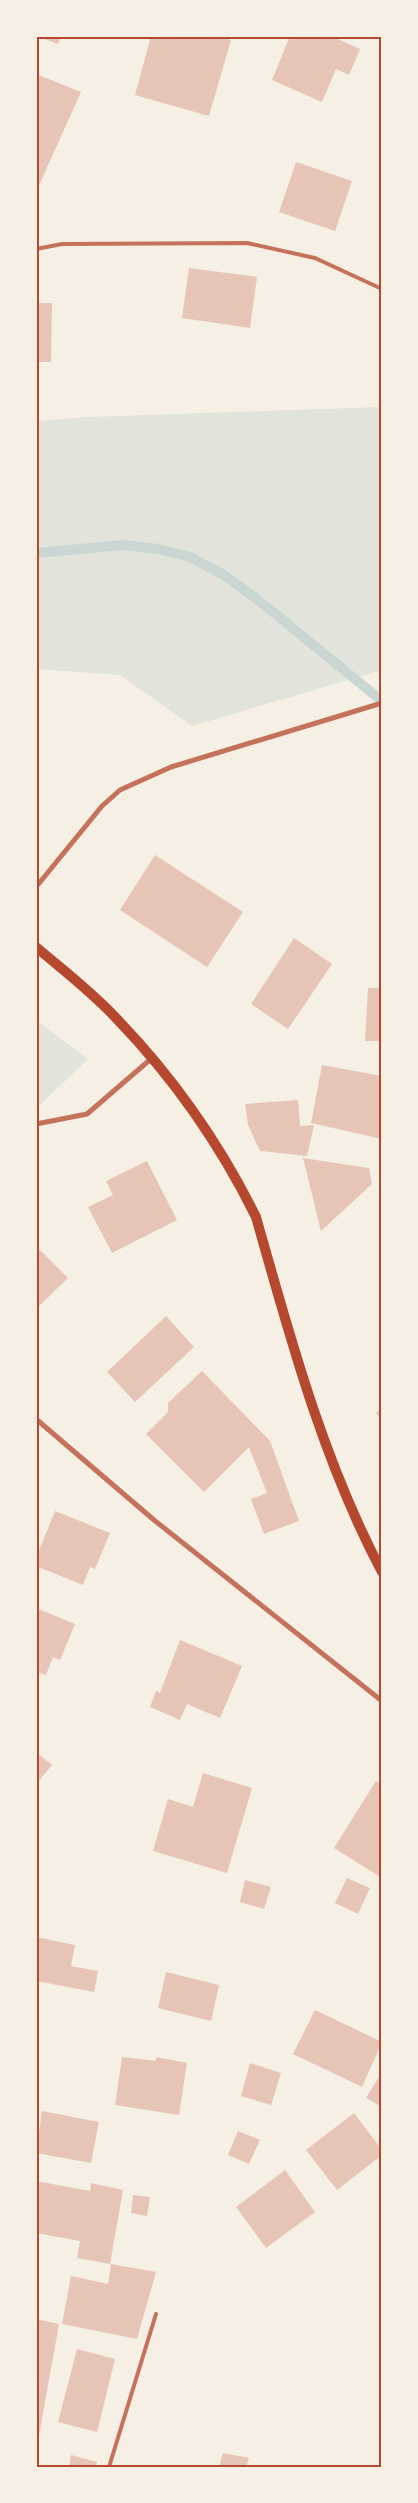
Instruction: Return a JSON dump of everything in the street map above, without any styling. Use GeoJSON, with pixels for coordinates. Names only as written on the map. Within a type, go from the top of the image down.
{"type":"FeatureCollection","features":[{"type":"Feature","properties":{"kind":"main road"},"geometry":{"type":"LineString","coordinates":[[36,947],[115,1016],[152,1058],[215,1142],[256,1216],[319,1426],[343,1490],[382,1572]]}},
{"type":"Feature","properties":{"kind":"street"},"geometry":{"type":"LineString","coordinates":[[36,887],[102,806],[120,790],[171,767],[382,703]]}},
{"type":"Feature","properties":{"kind":"street"},"geometry":{"type":"LineString","coordinates":[[36,1124],[87,1114],[152,1058]]}},
{"type":"Feature","properties":{"kind":"street"},"geometry":{"type":"LineString","coordinates":[[36,1419],[154,1520],[382,1702]]}},
{"type":"Feature","properties":{"kind":"lane"},"geometry":{"type":"LineString","coordinates":[[36,249],[62,244],[247,243],[315,258],[382,290]]}},
{"type":"Feature","properties":{"kind":"lane"},"geometry":{"type":"LineString","coordinates":[[108,2467],[156,2314]]}},
{"type":"Feature","properties":{"kind":"shaded area"},"geometry":{"type":"Polygon","coordinates":[[[382,407],[382,670],[192,726],[120,675],[36,669],[36,421],[88,417],[382,407]]]}},
{"type":"Feature","properties":{"kind":"shaded area"},"geometry":{"type":"Polygon","coordinates":[[[36,1020],[88,1059],[41,1104],[36,1105],[36,1020]]]}},
{"type":"Feature","properties":{"kind":"building"},"geometry":{"type":"Polygon","coordinates":[[[36,36],[61,36],[58,44],[36,36]]]}},
{"type":"Feature","properties":{"kind":"building"},"geometry":{"type":"Polygon","coordinates":[[[151,36],[219,36],[231,40],[209,116],[135,95],[151,36]]]}},
{"type":"Feature","properties":{"kind":"building"},"geometry":{"type":"Polygon","coordinates":[[[290,36],[331,36],[360,49],[349,75],[336,69],[322,102],[272,80],[290,36]]]}},
{"type":"Feature","properties":{"kind":"building"},"geometry":{"type":"Polygon","coordinates":[[[36,74],[81,92],[36,192],[36,74]]]}},
{"type":"Feature","properties":{"kind":"building"},"geometry":{"type":"Polygon","coordinates":[[[296,162],[352,181],[335,231],[279,212],[296,162]]]}},
{"type":"Feature","properties":{"kind":"building"},"geometry":{"type":"Polygon","coordinates":[[[189,268],[257,277],[250,328],[182,318],[189,268]]]}},
{"type":"Feature","properties":{"kind":"building"},"geometry":{"type":"Polygon","coordinates":[[[36,303],[52,303],[51,362],[36,362],[36,303]]]}},
{"type":"Feature","properties":{"kind":"building"},"geometry":{"type":"Polygon","coordinates":[[[155,855],[243,912],[207,967],[120,910],[155,855]]]}},
{"type":"Feature","properties":{"kind":"building"},"geometry":{"type":"Polygon","coordinates":[[[294,938],[332,964],[288,1029],[251,1004],[294,938]]]}},
{"type":"Feature","properties":{"kind":"building"},"geometry":{"type":"Polygon","coordinates":[[[368,988],[382,988],[382,1041],[365,1041],[368,988]]]}},
{"type":"Feature","properties":{"kind":"building"},"geometry":{"type":"Polygon","coordinates":[[[322,1065],[382,1076],[382,1139],[311,1123],[322,1065]]]}},
{"type":"Feature","properties":{"kind":"building"},"geometry":{"type":"Polygon","coordinates":[[[298,1100],[300,1126],[314,1125],[307,1156],[260,1151],[248,1125],[245,1104],[298,1100]]]}},
{"type":"Feature","properties":{"kind":"building"},"geometry":{"type":"Polygon","coordinates":[[[303,1158],[369,1168],[372,1184],[321,1231],[303,1158]]]}},
{"type":"Feature","properties":{"kind":"building"},"geometry":{"type":"Polygon","coordinates":[[[147,1161],[177,1220],[112,1253],[88,1207],[113,1195],[106,1181],[147,1161]]]}},
{"type":"Feature","properties":{"kind":"building"},"geometry":{"type":"Polygon","coordinates":[[[36,1246],[68,1278],[36,1309],[36,1246]]]}},
{"type":"Feature","properties":{"kind":"building"},"geometry":{"type":"Polygon","coordinates":[[[166,1316],[194,1347],[135,1402],[107,1372],[166,1316]]]}},
{"type":"Feature","properties":{"kind":"building"},"geometry":{"type":"Polygon","coordinates":[[[202,1371],[270,1441],[299,1521],[264,1534],[251,1499],[267,1493],[249,1447],[204,1492],[146,1434],[168,1412],[168,1403],[202,1371]]]}},
{"type":"Feature","properties":{"kind":"building"},"geometry":{"type":"Polygon","coordinates":[[[382,1407],[382,1420],[376,1413],[382,1407]]]}},
{"type":"Feature","properties":{"kind":"building"},"geometry":{"type":"Polygon","coordinates":[[[55,1511],[110,1533],[95,1569],[90,1567],[83,1585],[36,1566],[36,1558],[55,1511]]]}},
{"type":"Feature","properties":{"kind":"building"},"geometry":{"type":"Polygon","coordinates":[[[36,1608],[75,1624],[60,1660],[53,1657],[46,1675],[36,1672],[36,1608]]]}},
{"type":"Feature","properties":{"kind":"building"},"geometry":{"type":"Polygon","coordinates":[[[180,1640],[242,1666],[220,1718],[187,1704],[180,1720],[150,1707],[156,1691],[160,1693],[180,1640]]]}},
{"type":"Feature","properties":{"kind":"building"},"geometry":{"type":"Polygon","coordinates":[[[36,1752],[52,1765],[36,1784],[36,1752]]]}},
{"type":"Feature","properties":{"kind":"building"},"geometry":{"type":"Polygon","coordinates":[[[203,1773],[252,1788],[227,1873],[153,1851],[168,1799],[193,1807],[203,1773]]]}},
{"type":"Feature","properties":{"kind":"building"},"geometry":{"type":"Polygon","coordinates":[[[376,1781],[382,1784],[382,1878],[334,1848],[376,1781]]]}},
{"type":"Feature","properties":{"kind":"building"},"geometry":{"type":"Polygon","coordinates":[[[347,1878],[370,1888],[358,1914],[335,1903],[347,1878]]]}},
{"type":"Feature","properties":{"kind":"building"},"geometry":{"type":"Polygon","coordinates":[[[245,1880],[271,1887],[264,1909],[240,1902],[245,1880]]]}},
{"type":"Feature","properties":{"kind":"building"},"geometry":{"type":"Polygon","coordinates":[[[36,1937],[75,1945],[71,1966],[98,1971],[94,1992],[36,1981],[36,1937]]]}},
{"type":"Feature","properties":{"kind":"building"},"geometry":{"type":"Polygon","coordinates":[[[166,1972],[219,1985],[211,2021],[158,2008],[166,1972]]]}},
{"type":"Feature","properties":{"kind":"building"},"geometry":{"type":"Polygon","coordinates":[[[315,2010],[382,2042],[362,2087],[293,2054],[315,2010]]]}},
{"type":"Feature","properties":{"kind":"building"},"geometry":{"type":"Polygon","coordinates":[[[122,2057],[156,2061],[156,2057],[187,2063],[179,2115],[115,2105],[122,2057]]]}},
{"type":"Feature","properties":{"kind":"building"},"geometry":{"type":"Polygon","coordinates":[[[250,2063],[281,2073],[271,2105],[241,2096],[250,2063]]]}},
{"type":"Feature","properties":{"kind":"building"},"geometry":{"type":"Polygon","coordinates":[[[382,2072],[382,2107],[366,2098],[382,2072]]]}},
{"type":"Feature","properties":{"kind":"building"},"geometry":{"type":"Polygon","coordinates":[[[42,2111],[99,2122],[91,2163],[36,2153],[42,2111]]]}},
{"type":"Feature","properties":{"kind":"building"},"geometry":{"type":"Polygon","coordinates":[[[354,2113],[382,2150],[382,2155],[337,2190],[306,2150],[354,2113]]]}},
{"type":"Feature","properties":{"kind":"building"},"geometry":{"type":"Polygon","coordinates":[[[238,2131],[260,2140],[249,2164],[228,2155],[238,2131]]]}},
{"type":"Feature","properties":{"kind":"building"},"geometry":{"type":"Polygon","coordinates":[[[285,2170],[315,2212],[266,2248],[236,2207],[285,2170]]]}},
{"type":"Feature","properties":{"kind":"building"},"geometry":{"type":"Polygon","coordinates":[[[36,2181],[90,2191],[91,2183],[123,2190],[110,2264],[77,2258],[80,2241],[36,2233],[36,2181]]]}},
{"type":"Feature","properties":{"kind":"building"},"geometry":{"type":"Polygon","coordinates":[[[133,2195],[150,2197],[147,2216],[131,2213],[133,2195]]]}},
{"type":"Feature","properties":{"kind":"building"},"geometry":{"type":"Polygon","coordinates":[[[111,2264],[156,2272],[137,2339],[62,2324],[71,2276],[108,2284],[111,2264]]]}},
{"type":"Feature","properties":{"kind":"building"},"geometry":{"type":"Polygon","coordinates":[[[36,2319],[59,2324],[37,2447],[36,2447],[36,2319]]]}},
{"type":"Feature","properties":{"kind":"building"},"geometry":{"type":"Polygon","coordinates":[[[77,2349],[115,2359],[97,2432],[58,2422],[77,2349]]]}},
{"type":"Feature","properties":{"kind":"building"},"geometry":{"type":"Polygon","coordinates":[[[223,2453],[249,2458],[246,2467],[219,2467],[223,2453]]]}},
{"type":"Feature","properties":{"kind":"building"},"geometry":{"type":"Polygon","coordinates":[[[71,2455],[97,2462],[96,2467],[69,2467],[71,2455]]]}},
{"type":"Feature","properties":{"kind":"waterway"},"geometry":{"type":"LineString","coordinates":[[36,553],[123,545],[158,549],[190,557],[224,575],[257,599],[382,701]]}}]}
